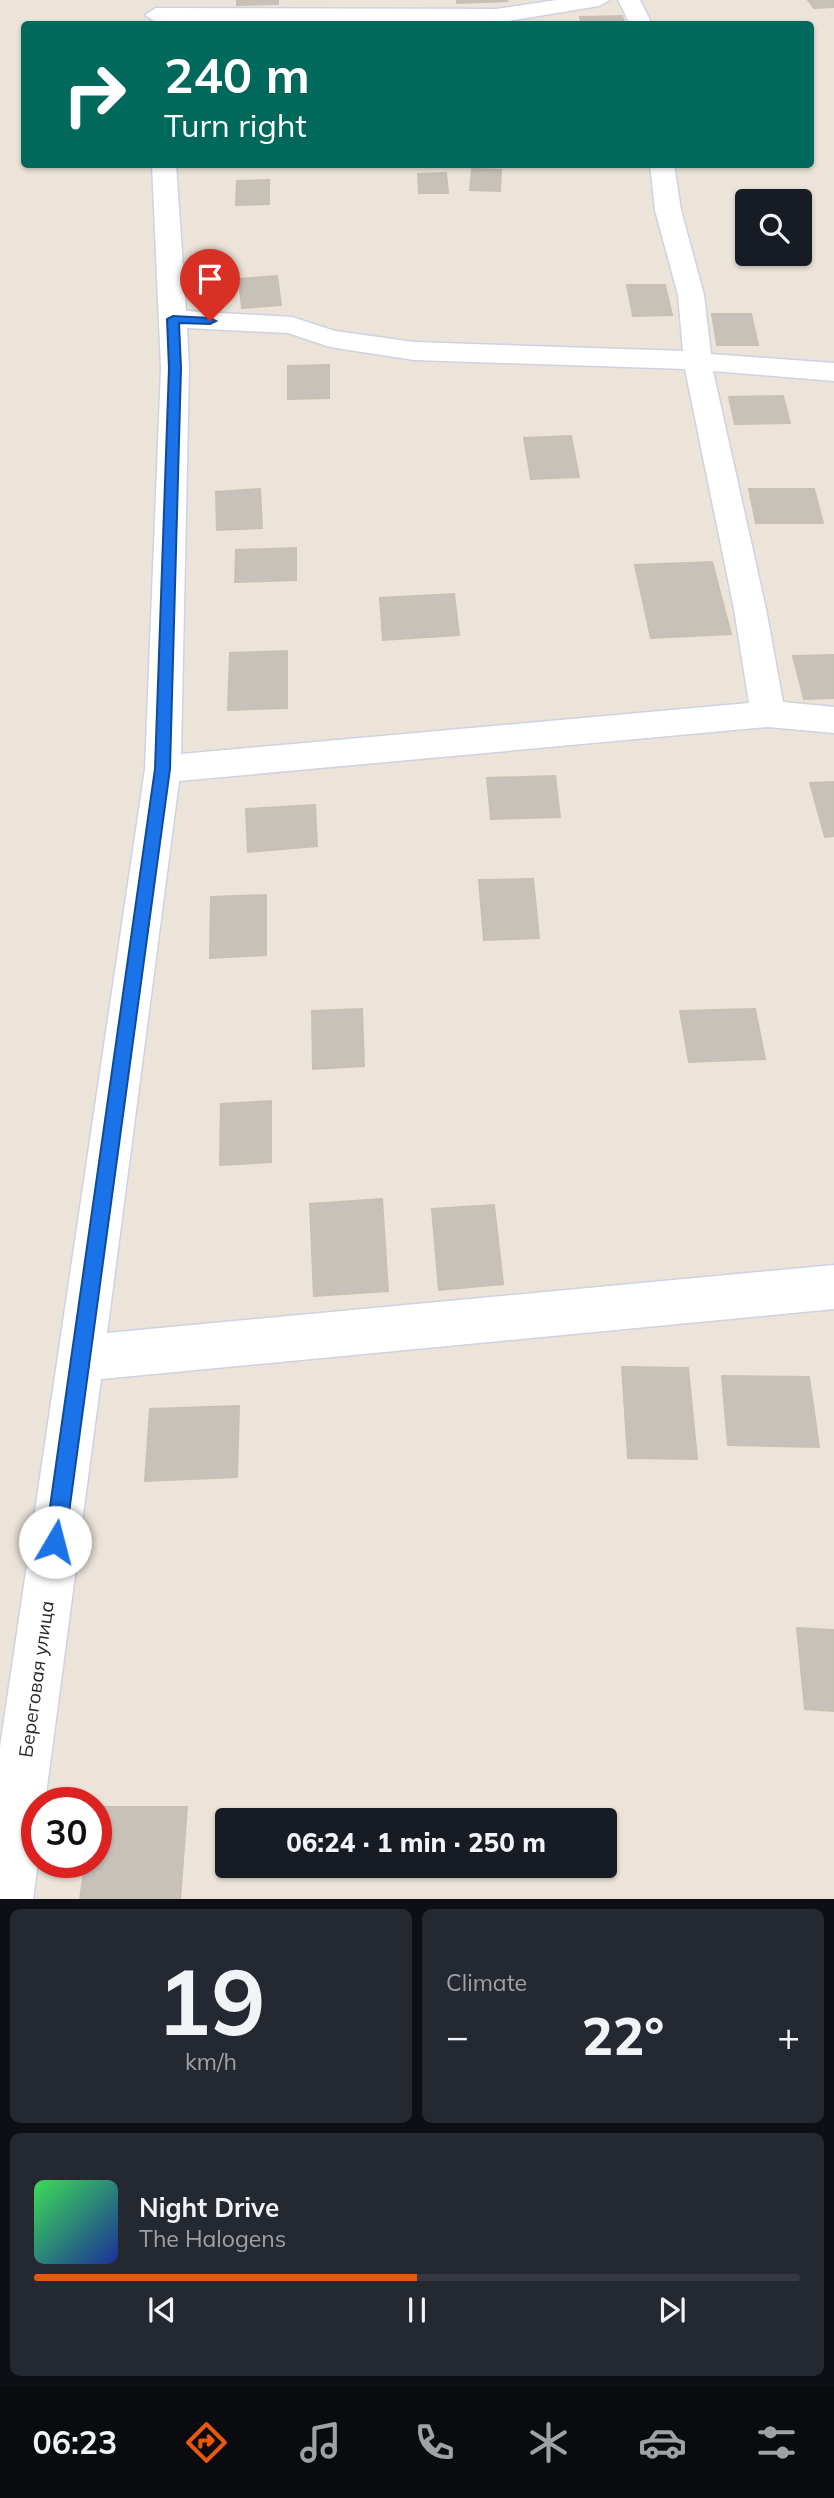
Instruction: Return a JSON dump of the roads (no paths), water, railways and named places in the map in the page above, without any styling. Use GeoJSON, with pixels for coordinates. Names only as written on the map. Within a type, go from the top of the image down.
{"type":"FeatureCollection","features":[{"type":"Feature","properties":{"kind":"street"},"geometry":{"type":"LineString","coordinates":[[157,13],[496,16],[599,0]]}},
{"type":"Feature","properties":{"kind":"street"},"geometry":{"type":"LineString","coordinates":[[629,0],[640,21]]}},
{"type":"Feature","properties":{"kind":"street","name":"Береговая улица"},"geometry":{"type":"LineString","coordinates":[[5,1899],[163,769],[175,368],[164,168]]}},
{"type":"Feature","properties":{"kind":"street"},"geometry":{"type":"LineString","coordinates":[[663,168],[668,210],[691,295],[701,389],[750,608],[768,714]]}},
{"type":"Feature","properties":{"kind":"street"},"geometry":{"type":"LineString","coordinates":[[173,319],[292,325],[330,339],[414,351],[699,360],[834,372]]}},
{"type":"Feature","properties":{"kind":"street"},"geometry":{"type":"LineString","coordinates":[[163,769],[768,714],[834,720]]}},
{"type":"Feature","properties":{"kind":"street"},"geometry":{"type":"LineString","coordinates":[[79,1358],[834,1287]]}}]}
